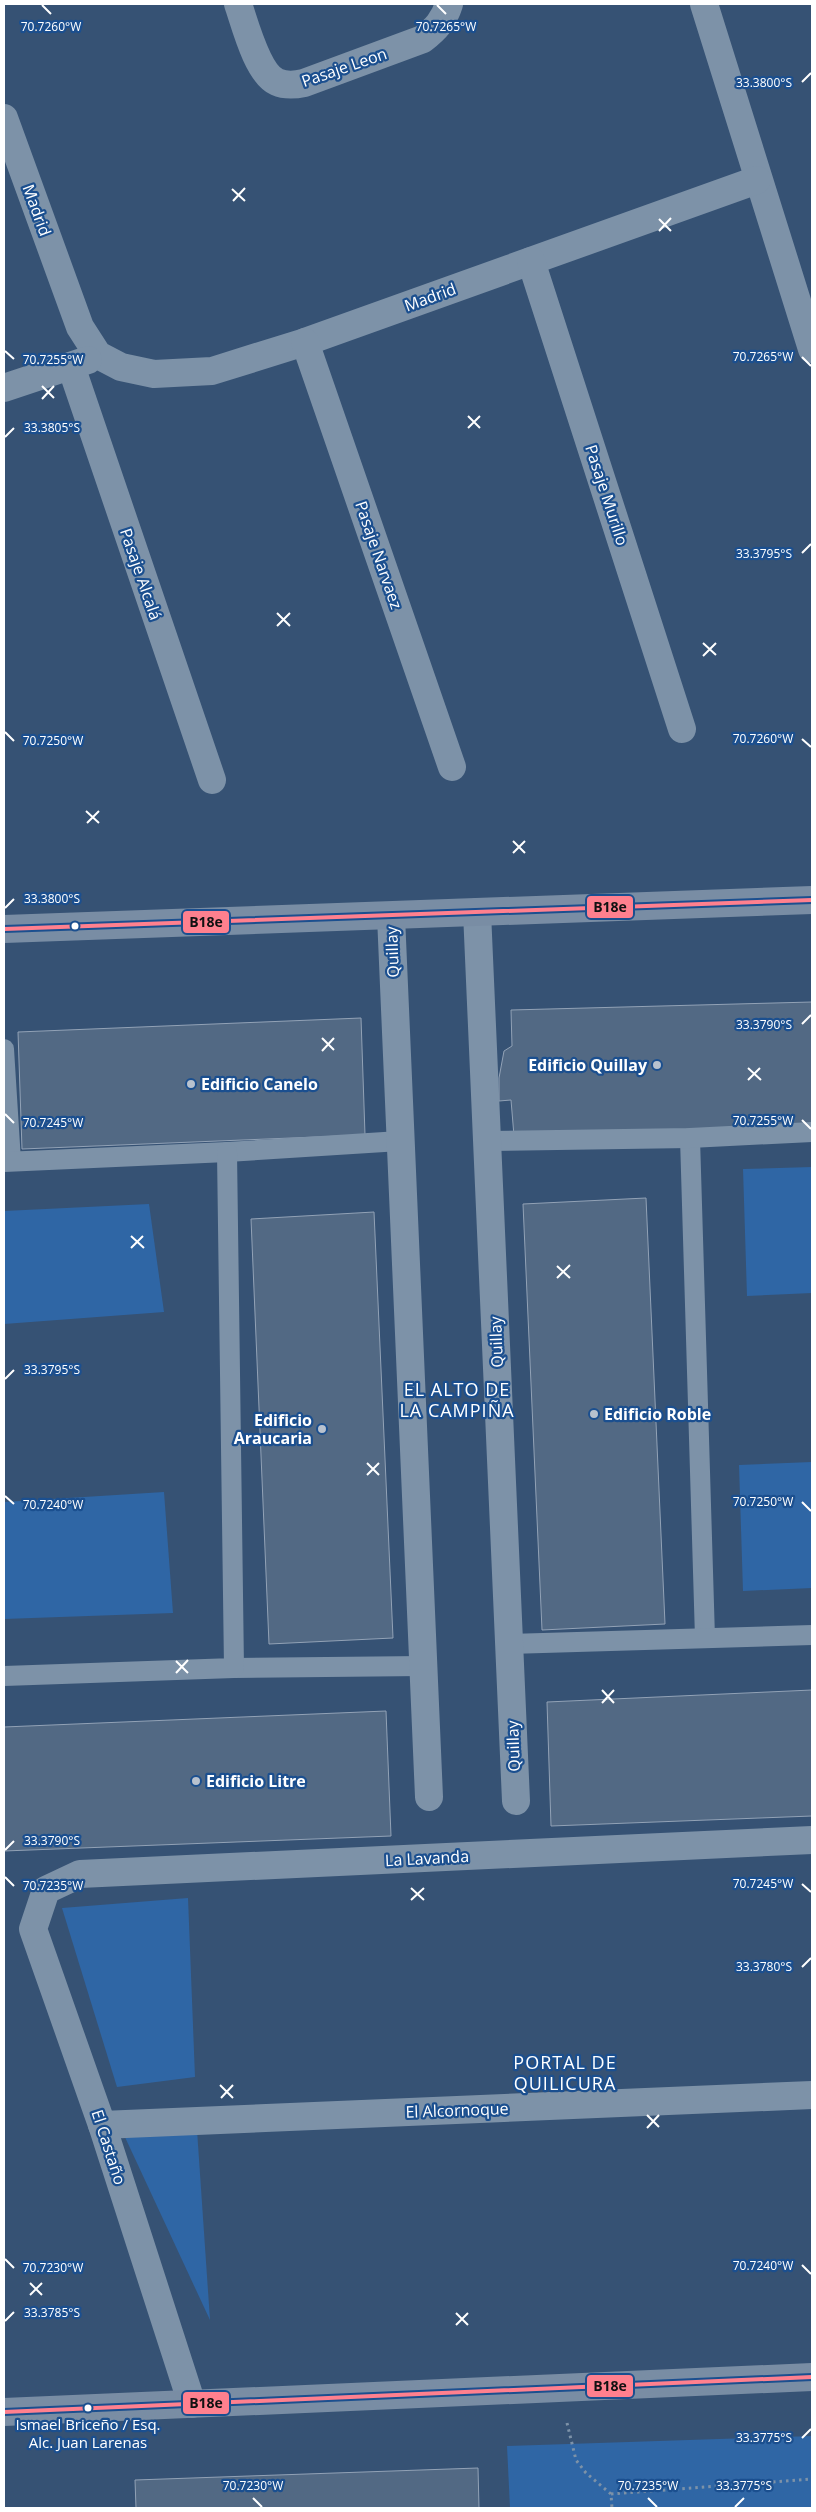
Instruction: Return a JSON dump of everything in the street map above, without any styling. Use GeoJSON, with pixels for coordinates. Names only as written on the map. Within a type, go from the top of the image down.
{"type":"FeatureCollection","features":[{"type":"Feature","properties":{"kind":"street","name":"Pasaje Leon"},"geometry":{"type":"LineString","coordinates":[[238,4],[261,65],[268,75],[277,82],[292,85],[304,83],[423,39],[440,24],[449,4]]}},
{"type":"Feature","properties":{"kind":"street"},"geometry":{"type":"LineString","coordinates":[[704,4],[757,180],[812,349]]}},
{"type":"Feature","properties":{"kind":"street","name":"Madrid"},"geometry":{"type":"LineString","coordinates":[[4,118],[80,327],[98,355],[121,367],[154,374],[212,371],[305,342],[757,180]]}},
{"type":"Feature","properties":{"kind":"street","name":"Pasaje Murillo"},"geometry":{"type":"LineString","coordinates":[[531,261],[682,729]]}},
{"type":"Feature","properties":{"kind":"street","name":"Pasaje Narvaez"},"geometry":{"type":"LineString","coordinates":[[305,342],[452,767]]}},
{"type":"Feature","properties":{"kind":"street"},"geometry":{"type":"LineString","coordinates":[[4,388],[98,355]]}},
{"type":"Feature","properties":{"kind":"street","name":"Pasaje Alcalá"},"geometry":{"type":"LineString","coordinates":[[71,366],[212,780]]}},
{"type":"Feature","properties":{"kind":"street"},"geometry":{"type":"LineString","coordinates":[[4,929],[812,900]]}},
{"type":"Feature","properties":{"kind":"street","name":"Quillay"},"geometry":{"type":"LineString","coordinates":[[478,912],[516,1801]]}},
{"type":"Feature","properties":{"kind":"street","name":"Quillay"},"geometry":{"type":"LineString","coordinates":[[391,916],[429,1797]]}},
{"type":"Feature","properties":{"kind":"street","name":"La Lavanda"},"geometry":{"type":"LineString","coordinates":[[46,1890],[80,1874],[812,1840]]}},
{"type":"Feature","properties":{"kind":"street","name":"El Castaño"},"geometry":{"type":"LineString","coordinates":[[46,1890],[33,1929],[102,2124],[192,2404]]}},
{"type":"Feature","properties":{"kind":"street","name":"El Alcornoque"},"geometry":{"type":"LineString","coordinates":[[102,2124],[812,2095]]}},
{"type":"Feature","properties":{"kind":"street"},"geometry":{"type":"LineString","coordinates":[[4,2412],[812,2377]]}},
{"type":"Feature","properties":{"kind":"lane"},"geometry":{"type":"LineString","coordinates":[[4,1049],[8,1162],[227,1152],[400,1141]]}},
{"type":"Feature","properties":{"kind":"lane"},"geometry":{"type":"LineString","coordinates":[[488,1141],[690,1138],[812,1132]]}},
{"type":"Feature","properties":{"kind":"lane"},"geometry":{"type":"LineString","coordinates":[[690,1138],[705,1638]]}},
{"type":"Feature","properties":{"kind":"lane"},"geometry":{"type":"LineString","coordinates":[[227,1152],[234,1668]]}},
{"type":"Feature","properties":{"kind":"lane"},"geometry":{"type":"LineString","coordinates":[[509,1644],[812,1634]]}},
{"type":"Feature","properties":{"kind":"lane"},"geometry":{"type":"LineString","coordinates":[[4,1676],[234,1668],[423,1666]]}},
{"type":"Feature","properties":{"kind":"path"},"geometry":{"type":"LineString","coordinates":[[559,2388],[576,2460],[586,2473],[611,2494],[812,2479]]}},
{"type":"Feature","properties":{"kind":"path"},"geometry":{"type":"LineString","coordinates":[[611,2494],[612,2508]]}},
{"type":"Feature","properties":{"kind":"shaded area"},"geometry":{"type":"Polygon","coordinates":[[[812,1167],[812,1293],[747,1296],[743,1169],[812,1167]]]}},
{"type":"Feature","properties":{"kind":"shaded area"},"geometry":{"type":"Polygon","coordinates":[[[149,1204],[164,1312],[4,1324],[4,1211],[149,1204]]]}},
{"type":"Feature","properties":{"kind":"shaded area"},"geometry":{"type":"Polygon","coordinates":[[[812,1462],[812,1588],[743,1591],[739,1465],[812,1462]]]}},
{"type":"Feature","properties":{"kind":"shaded area"},"geometry":{"type":"Polygon","coordinates":[[[164,1492],[173,1613],[4,1619],[4,1502],[164,1492]]]}},
{"type":"Feature","properties":{"kind":"shaded area"},"geometry":{"type":"Polygon","coordinates":[[[188,1898],[195,2077],[117,2087],[62,1908],[188,1898]]]}},
{"type":"Feature","properties":{"kind":"shaded area"},"geometry":{"type":"Polygon","coordinates":[[[197,2130],[210,2320],[124,2135],[197,2130]]]}},
{"type":"Feature","properties":{"kind":"shaded area"},"geometry":{"type":"Polygon","coordinates":[[[812,2436],[812,2508],[510,2508],[507,2446],[812,2436]]]}},
{"type":"Feature","properties":{"kind":"building","name":"Edificio Quillay"},"geometry":{"type":"Polygon","coordinates":[[[812,1002],[812,1125],[514,1136],[511,1100],[499,1101],[499,1078],[504,1051],[512,1046],[511,1010],[812,1002]]]}},
{"type":"Feature","properties":{"kind":"building","name":"Edificio Canelo"},"geometry":{"type":"Polygon","coordinates":[[[361,1018],[365,1135],[22,1149],[18,1032],[361,1018]]]}},
{"type":"Feature","properties":{"kind":"building","name":"Edificio Roble"},"geometry":{"type":"Polygon","coordinates":[[[646,1198],[665,1624],[542,1630],[523,1204],[646,1198]]]}},
{"type":"Feature","properties":{"kind":"building","name":"Edificio Araucaria"},"geometry":{"type":"Polygon","coordinates":[[[374,1212],[393,1638],[269,1644],[251,1219],[374,1212]]]}},
{"type":"Feature","properties":{"kind":"building"},"geometry":{"type":"Polygon","coordinates":[[[812,1690],[812,1816],[551,1826],[547,1702],[812,1690]]]}},
{"type":"Feature","properties":{"kind":"building","name":"Edificio Litre"},"geometry":{"type":"Polygon","coordinates":[[[386,1711],[391,1836],[4,1851],[4,1727],[386,1711]]]}},
{"type":"Feature","properties":{"kind":"building"},"geometry":{"type":"Polygon","coordinates":[[[478,2468],[479,2508],[136,2508],[135,2480],[478,2468]]]}},
{"type":"Feature","properties":{"kind":"transit line","name":"B18e"},"geometry":{"type":"LineString","coordinates":[[4,929],[812,900]]}},
{"type":"Feature","properties":{"kind":"transit line","name":"B18e"},"geometry":{"type":"LineString","coordinates":[[4,2412],[812,2377]]}},
{"type":"Feature","properties":{"kind":"place","name":"Edificio Quillay"},"geometry":{"type":"Point","coordinates":[657,1065]}},
{"type":"Feature","properties":{"kind":"place","name":"Edificio Canelo"},"geometry":{"type":"Point","coordinates":[191,1084]}},
{"type":"Feature","properties":{"kind":"place","name":"Edificio Roble"},"geometry":{"type":"Point","coordinates":[594,1414]}},
{"type":"Feature","properties":{"kind":"place","name":"Edificio Araucaria"},"geometry":{"type":"Point","coordinates":[322,1429]}},
{"type":"Feature","properties":{"kind":"place","name":"Edificio Litre"},"geometry":{"type":"Point","coordinates":[196,1781]}},
{"type":"Feature","properties":{"kind":"place","name":"Ismael Briceño / Esq. Alc. Juan Larenas"},"geometry":{"type":"Point","coordinates":[88,2408]}},
{"type":"Feature","properties":{"kind":"district","name":"EL ALTO DE LA CAMPIÑA"},"geometry":{"type":"Point","coordinates":[457,1400]}},
{"type":"Feature","properties":{"kind":"district","name":"PORTAL DE QUILICURA"},"geometry":{"type":"Point","coordinates":[565,2073]}}]}
